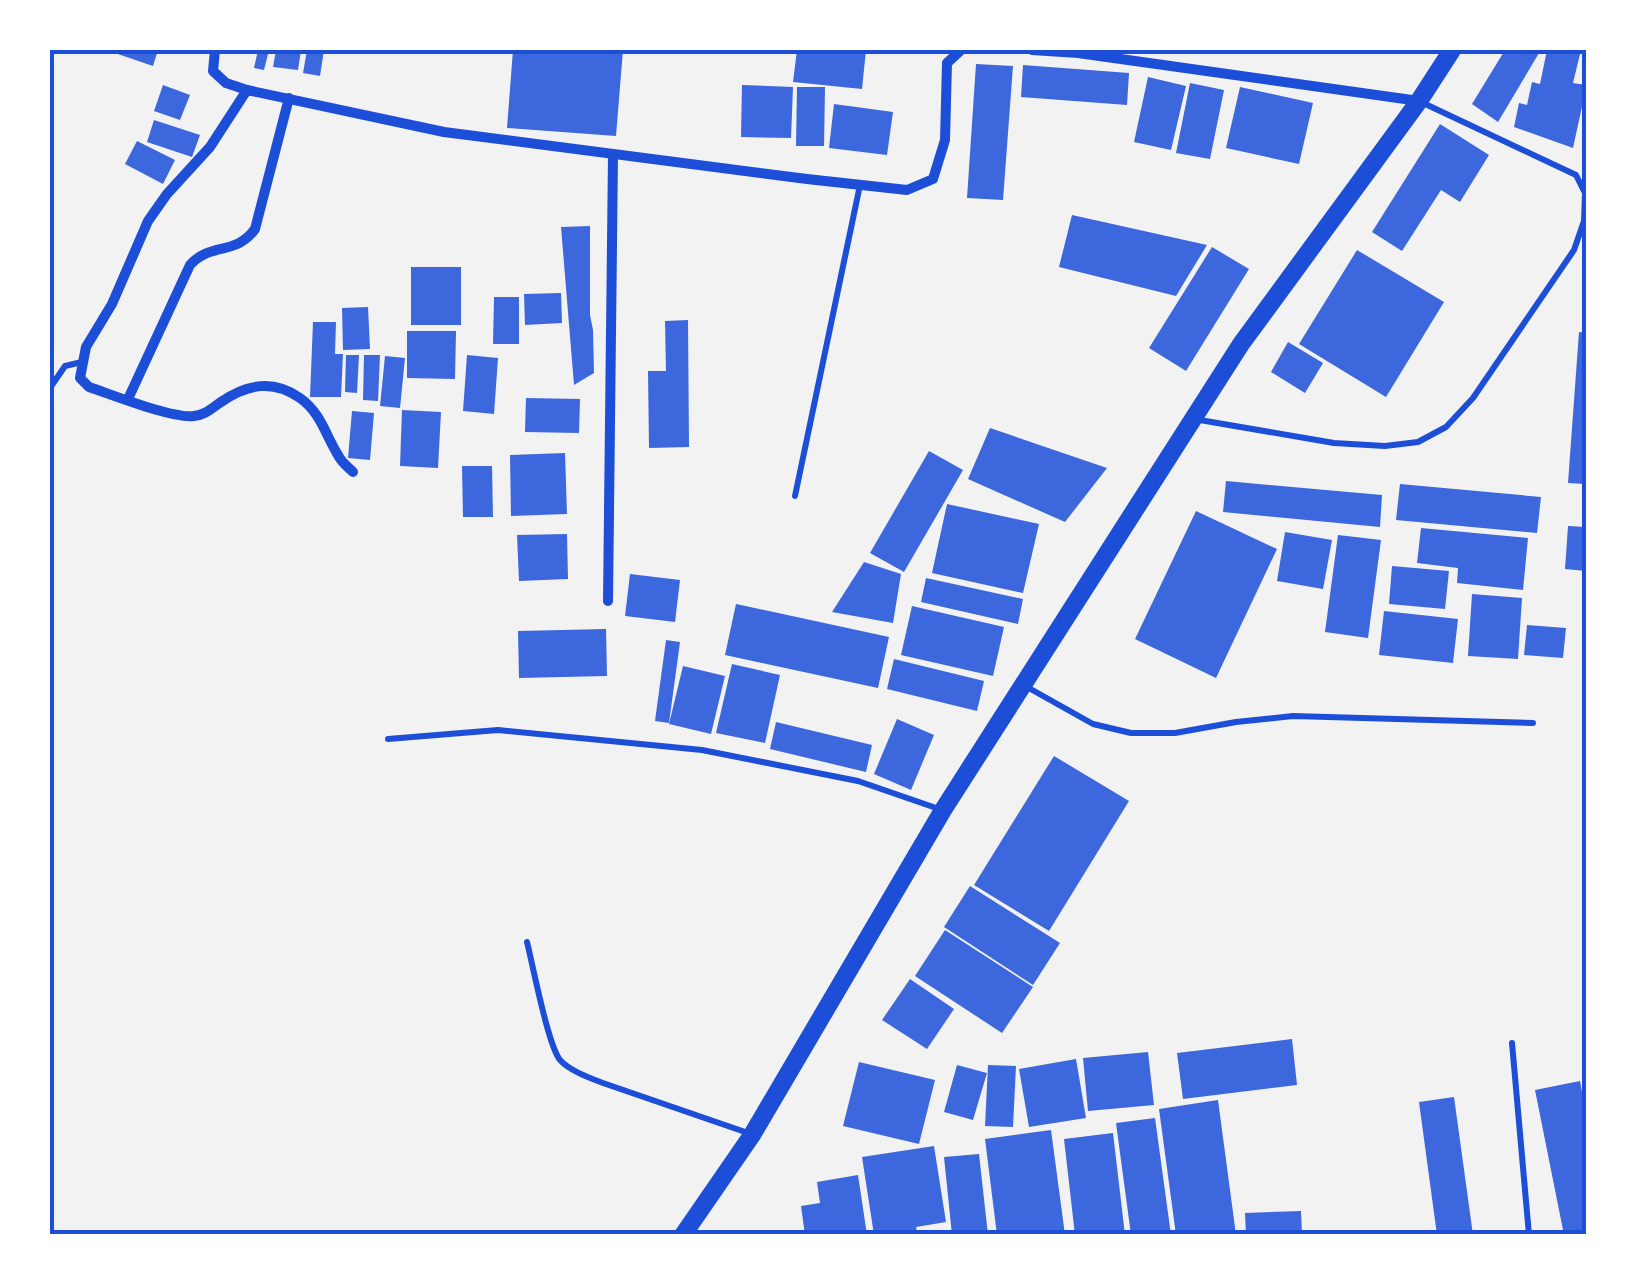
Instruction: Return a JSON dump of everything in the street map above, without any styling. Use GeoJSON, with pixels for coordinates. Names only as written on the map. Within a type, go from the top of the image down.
{"type":"FeatureCollection","features":[{"type":"Feature","properties":{"kind":"main road"},"geometry":{"type":"LineString","coordinates":[[683,1235],[752,1135],[943,810],[1192,419],[1241,344],[1452,50]]}},
{"type":"Feature","properties":{"kind":"street"},"geometry":{"type":"LineString","coordinates":[[215,50],[213,71],[226,83],[444,132],[907,190],[934,179],[945,140],[947,63],[957,51]]}},
{"type":"Feature","properties":{"kind":"street"},"geometry":{"type":"LineString","coordinates":[[1032,50],[1418,101]]}},
{"type":"Feature","properties":{"kind":"street"},"geometry":{"type":"LineString","coordinates":[[247,90],[210,147],[148,221],[112,304],[86,347],[80,378],[90,387],[179,416],[209,411],[242,389],[263,384],[278,387],[299,397],[318,414],[339,458],[353,472]]}},
{"type":"Feature","properties":{"kind":"street"},"geometry":{"type":"LineString","coordinates":[[128,400],[190,265],[200,254],[247,240],[254,228],[289,98]]}},
{"type":"Feature","properties":{"kind":"street"},"geometry":{"type":"LineString","coordinates":[[608,601],[612,154]]}},
{"type":"Feature","properties":{"kind":"lane"},"geometry":{"type":"LineString","coordinates":[[1192,419],[1334,443],[1385,446],[1418,442],[1446,426],[1473,398],[1574,250],[1584,221],[1585,193],[1576,175],[1418,101]]}},
{"type":"Feature","properties":{"kind":"lane"},"geometry":{"type":"LineString","coordinates":[[795,496],[860,185]]}},
{"type":"Feature","properties":{"kind":"lane"},"geometry":{"type":"LineString","coordinates":[[50,388],[65,366],[83,362]]}},
{"type":"Feature","properties":{"kind":"lane"},"geometry":{"type":"LineString","coordinates":[[1023,684],[1092,724],[1131,733],[1175,734],[1293,716],[1534,724]]}},
{"type":"Feature","properties":{"kind":"lane"},"geometry":{"type":"LineString","coordinates":[[388,739],[498,730],[702,750],[858,781],[943,810]]}},
{"type":"Feature","properties":{"kind":"lane"},"geometry":{"type":"LineString","coordinates":[[527,942],[560,1060],[603,1083],[752,1135]]}},
{"type":"Feature","properties":{"kind":"lane"},"geometry":{"type":"LineString","coordinates":[[1512,1043],[1528,1235]]}},
{"type":"Feature","properties":{"kind":"building"},"geometry":{"type":"Polygon","coordinates":[[[106,50],[158,50],[153,66],[106,50]]]}},
{"type":"Feature","properties":{"kind":"building"},"geometry":{"type":"Polygon","coordinates":[[[258,50],[269,50],[264,70],[254,68],[258,50]]]}},
{"type":"Feature","properties":{"kind":"building"},"geometry":{"type":"Polygon","coordinates":[[[276,50],[301,50],[298,70],[273,67],[276,50]]]}},
{"type":"Feature","properties":{"kind":"building"},"geometry":{"type":"Polygon","coordinates":[[[307,50],[324,50],[320,76],[303,73],[307,50]]]}},
{"type":"Feature","properties":{"kind":"building"},"geometry":{"type":"Polygon","coordinates":[[[513,50],[623,50],[616,136],[507,128],[513,50]]]}},
{"type":"Feature","properties":{"kind":"building"},"geometry":{"type":"Polygon","coordinates":[[[797,50],[866,50],[862,89],[793,82],[797,50]]]}},
{"type":"Feature","properties":{"kind":"building"},"geometry":{"type":"Polygon","coordinates":[[[1505,50],[1539,53],[1498,122],[1472,104],[1505,50]]]}},
{"type":"Feature","properties":{"kind":"building"},"geometry":{"type":"Polygon","coordinates":[[[1547,50],[1580,54],[1573,83],[1586,88],[1573,148],[1514,127],[1519,103],[1527,105],[1532,82],[1540,84],[1547,50]]]}},
{"type":"Feature","properties":{"kind":"building"},"geometry":{"type":"Polygon","coordinates":[[[976,64],[1013,66],[1003,200],[967,198],[976,64]]]}},
{"type":"Feature","properties":{"kind":"building"},"geometry":{"type":"Polygon","coordinates":[[[1023,65],[1129,73],[1127,105],[1021,97],[1023,65]]]}},
{"type":"Feature","properties":{"kind":"building"},"geometry":{"type":"Polygon","coordinates":[[[1148,77],[1186,86],[1171,150],[1134,142],[1148,77]]]}},
{"type":"Feature","properties":{"kind":"building"},"geometry":{"type":"Polygon","coordinates":[[[1190,83],[1224,90],[1210,159],[1176,153],[1190,83]]]}},
{"type":"Feature","properties":{"kind":"building"},"geometry":{"type":"Polygon","coordinates":[[[163,85],[190,95],[180,120],[154,111],[163,85]]]}},
{"type":"Feature","properties":{"kind":"building"},"geometry":{"type":"Polygon","coordinates":[[[742,85],[793,87],[791,138],[741,137],[742,85]]]}},
{"type":"Feature","properties":{"kind":"building"},"geometry":{"type":"Polygon","coordinates":[[[797,87],[825,87],[824,146],[796,146],[797,87]]]}},
{"type":"Feature","properties":{"kind":"building"},"geometry":{"type":"Polygon","coordinates":[[[1240,87],[1313,103],[1299,164],[1226,148],[1240,87]]]}},
{"type":"Feature","properties":{"kind":"building"},"geometry":{"type":"Polygon","coordinates":[[[834,104],[893,112],[887,155],[829,148],[834,104]]]}},
{"type":"Feature","properties":{"kind":"building"},"geometry":{"type":"Polygon","coordinates":[[[154,120],[200,135],[192,157],[147,142],[154,120]]]}},
{"type":"Feature","properties":{"kind":"building"},"geometry":{"type":"Polygon","coordinates":[[[1440,124],[1489,155],[1460,202],[1441,190],[1402,251],[1372,232],[1440,124]]]}},
{"type":"Feature","properties":{"kind":"building"},"geometry":{"type":"Polygon","coordinates":[[[137,141],[175,160],[163,184],[125,164],[137,141]]]}},
{"type":"Feature","properties":{"kind":"building"},"geometry":{"type":"Polygon","coordinates":[[[1072,215],[1207,245],[1176,296],[1059,267],[1072,215]]]}},
{"type":"Feature","properties":{"kind":"building"},"geometry":{"type":"Polygon","coordinates":[[[590,226],[594,373],[574,385],[561,227],[590,226]]]}},
{"type":"Feature","properties":{"kind":"building"},"geometry":{"type":"Polygon","coordinates":[[[1212,247],[1249,269],[1186,371],[1149,348],[1212,247]]]}},
{"type":"Feature","properties":{"kind":"building"},"geometry":{"type":"Polygon","coordinates":[[[1357,250],[1444,302],[1386,397],[1299,344],[1357,250]]]}},
{"type":"Feature","properties":{"kind":"building"},"geometry":{"type":"Polygon","coordinates":[[[411,267],[461,267],[461,325],[411,325],[411,267]]]}},
{"type":"Feature","properties":{"kind":"building"},"geometry":{"type":"Polygon","coordinates":[[[561,293],[562,323],[525,325],[524,294],[561,293]]]}},
{"type":"Feature","properties":{"kind":"building"},"geometry":{"type":"Polygon","coordinates":[[[494,297],[519,297],[519,344],[493,344],[494,297]]]}},
{"type":"Feature","properties":{"kind":"building"},"geometry":{"type":"Polygon","coordinates":[[[368,307],[370,349],[343,350],[342,308],[368,307]]]}},
{"type":"Feature","properties":{"kind":"building"},"geometry":{"type":"Polygon","coordinates":[[[688,320],[689,447],[649,448],[648,371],[666,371],[665,321],[688,320]]]}},
{"type":"Feature","properties":{"kind":"building"},"geometry":{"type":"Polygon","coordinates":[[[313,322],[336,322],[335,354],[343,354],[341,397],[310,397],[313,322]]]}},
{"type":"Feature","properties":{"kind":"building"},"geometry":{"type":"Polygon","coordinates":[[[407,331],[456,331],[455,379],[407,378],[407,331]]]}},
{"type":"Feature","properties":{"kind":"building"},"geometry":{"type":"Polygon","coordinates":[[[1579,332],[1586,333],[1586,484],[1568,483],[1579,332]]]}},
{"type":"Feature","properties":{"kind":"building"},"geometry":{"type":"Polygon","coordinates":[[[1288,342],[1323,363],[1305,393],[1271,372],[1288,342]]]}},
{"type":"Feature","properties":{"kind":"building"},"geometry":{"type":"Polygon","coordinates":[[[346,355],[359,355],[357,393],[345,392],[346,355]]]}},
{"type":"Feature","properties":{"kind":"building"},"geometry":{"type":"Polygon","coordinates":[[[364,355],[380,355],[378,401],[363,400],[364,355]]]}},
{"type":"Feature","properties":{"kind":"building"},"geometry":{"type":"Polygon","coordinates":[[[467,355],[498,358],[494,414],[463,411],[467,355]]]}},
{"type":"Feature","properties":{"kind":"building"},"geometry":{"type":"Polygon","coordinates":[[[385,356],[405,358],[400,408],[380,406],[385,356]]]}},
{"type":"Feature","properties":{"kind":"building"},"geometry":{"type":"Polygon","coordinates":[[[526,398],[580,399],[579,433],[525,432],[526,398]]]}},
{"type":"Feature","properties":{"kind":"building"},"geometry":{"type":"Polygon","coordinates":[[[402,410],[441,412],[438,468],[400,466],[402,410]]]}},
{"type":"Feature","properties":{"kind":"building"},"geometry":{"type":"Polygon","coordinates":[[[352,411],[374,413],[370,460],[348,458],[352,411]]]}},
{"type":"Feature","properties":{"kind":"building"},"geometry":{"type":"Polygon","coordinates":[[[990,428],[1107,468],[1065,522],[968,479],[990,428]]]}},
{"type":"Feature","properties":{"kind":"building"},"geometry":{"type":"Polygon","coordinates":[[[929,451],[963,470],[904,572],[870,553],[929,451]]]}},
{"type":"Feature","properties":{"kind":"building"},"geometry":{"type":"Polygon","coordinates":[[[565,453],[567,514],[511,516],[510,455],[565,453]]]}},
{"type":"Feature","properties":{"kind":"building"},"geometry":{"type":"Polygon","coordinates":[[[462,466],[492,466],[493,517],[463,517],[462,466]]]}},
{"type":"Feature","properties":{"kind":"building"},"geometry":{"type":"Polygon","coordinates":[[[1226,481],[1382,495],[1380,527],[1223,512],[1226,481]]]}},
{"type":"Feature","properties":{"kind":"building"},"geometry":{"type":"Polygon","coordinates":[[[1400,484],[1541,497],[1537,533],[1396,520],[1400,484]]]}},
{"type":"Feature","properties":{"kind":"building"},"geometry":{"type":"Polygon","coordinates":[[[947,504],[1039,524],[1023,593],[932,573],[947,504]]]}},
{"type":"Feature","properties":{"kind":"building"},"geometry":{"type":"Polygon","coordinates":[[[1196,511],[1277,549],[1216,678],[1135,639],[1196,511]]]}},
{"type":"Feature","properties":{"kind":"building"},"geometry":{"type":"Polygon","coordinates":[[[1568,526],[1586,527],[1586,571],[1565,569],[1568,526]]]}},
{"type":"Feature","properties":{"kind":"building"},"geometry":{"type":"Polygon","coordinates":[[[1421,528],[1528,538],[1523,590],[1457,583],[1458,568],[1417,563],[1421,528]]]}},
{"type":"Feature","properties":{"kind":"building"},"geometry":{"type":"Polygon","coordinates":[[[1285,532],[1332,540],[1323,589],[1277,581],[1285,532]]]}},
{"type":"Feature","properties":{"kind":"building"},"geometry":{"type":"Polygon","coordinates":[[[567,534],[568,579],[519,581],[517,535],[567,534]]]}},
{"type":"Feature","properties":{"kind":"building"},"geometry":{"type":"Polygon","coordinates":[[[1338,535],[1381,540],[1368,638],[1325,632],[1338,535]]]}},
{"type":"Feature","properties":{"kind":"building"},"geometry":{"type":"Polygon","coordinates":[[[864,562],[901,574],[893,623],[832,612],[864,562]]]}},
{"type":"Feature","properties":{"kind":"building"},"geometry":{"type":"Polygon","coordinates":[[[1392,566],[1449,571],[1445,609],[1389,604],[1392,566]]]}},
{"type":"Feature","properties":{"kind":"building"},"geometry":{"type":"Polygon","coordinates":[[[630,574],[680,580],[675,622],[625,616],[630,574]]]}},
{"type":"Feature","properties":{"kind":"building"},"geometry":{"type":"Polygon","coordinates":[[[926,578],[1023,599],[1018,624],[921,602],[926,578]]]}},
{"type":"Feature","properties":{"kind":"building"},"geometry":{"type":"Polygon","coordinates":[[[1472,594],[1522,598],[1518,659],[1468,656],[1472,594]]]}},
{"type":"Feature","properties":{"kind":"building"},"geometry":{"type":"Polygon","coordinates":[[[736,604],[889,637],[878,688],[725,655],[736,604]]]}},
{"type":"Feature","properties":{"kind":"building"},"geometry":{"type":"Polygon","coordinates":[[[912,606],[1004,627],[993,676],[901,655],[912,606]]]}},
{"type":"Feature","properties":{"kind":"building"},"geometry":{"type":"Polygon","coordinates":[[[1384,611],[1458,619],[1453,663],[1379,655],[1384,611]]]}},
{"type":"Feature","properties":{"kind":"building"},"geometry":{"type":"Polygon","coordinates":[[[1527,625],[1566,628],[1563,658],[1524,655],[1527,625]]]}},
{"type":"Feature","properties":{"kind":"building"},"geometry":{"type":"Polygon","coordinates":[[[606,629],[607,676],[519,678],[518,631],[606,629]]]}},
{"type":"Feature","properties":{"kind":"building"},"geometry":{"type":"Polygon","coordinates":[[[666,640],[680,642],[669,723],[655,721],[666,640]]]}},
{"type":"Feature","properties":{"kind":"building"},"geometry":{"type":"Polygon","coordinates":[[[894,659],[984,681],[977,711],[887,689],[894,659]]]}},
{"type":"Feature","properties":{"kind":"building"},"geometry":{"type":"Polygon","coordinates":[[[732,664],[780,675],[765,743],[716,733],[732,664]]]}},
{"type":"Feature","properties":{"kind":"building"},"geometry":{"type":"Polygon","coordinates":[[[683,666],[725,676],[711,734],[669,724],[683,666]]]}},
{"type":"Feature","properties":{"kind":"building"},"geometry":{"type":"Polygon","coordinates":[[[897,719],[934,735],[911,790],[874,774],[897,719]]]}},
{"type":"Feature","properties":{"kind":"building"},"geometry":{"type":"Polygon","coordinates":[[[776,722],[872,745],[866,772],[770,749],[776,722]]]}},
{"type":"Feature","properties":{"kind":"building"},"geometry":{"type":"Polygon","coordinates":[[[1054,756],[1129,801],[1049,931],[974,885],[1054,756]]]}},
{"type":"Feature","properties":{"kind":"building"},"geometry":{"type":"Polygon","coordinates":[[[970,886],[1060,943],[1033,985],[944,927],[970,886]]]}},
{"type":"Feature","properties":{"kind":"building"},"geometry":{"type":"Polygon","coordinates":[[[945,930],[1033,987],[1002,1033],[915,976],[945,930]]]}},
{"type":"Feature","properties":{"kind":"building"},"geometry":{"type":"Polygon","coordinates":[[[910,979],[954,1009],[927,1049],[882,1020],[910,979]]]}},
{"type":"Feature","properties":{"kind":"building"},"geometry":{"type":"Polygon","coordinates":[[[1292,1039],[1297,1085],[1183,1099],[1177,1053],[1292,1039]]]}},
{"type":"Feature","properties":{"kind":"building"},"geometry":{"type":"Polygon","coordinates":[[[1148,1052],[1154,1105],[1088,1111],[1083,1058],[1148,1052]]]}},
{"type":"Feature","properties":{"kind":"building"},"geometry":{"type":"Polygon","coordinates":[[[1076,1059],[1086,1118],[1029,1127],[1019,1069],[1076,1059]]]}},
{"type":"Feature","properties":{"kind":"building"},"geometry":{"type":"Polygon","coordinates":[[[859,1062],[935,1080],[919,1144],[843,1126],[859,1062]]]}},
{"type":"Feature","properties":{"kind":"building"},"geometry":{"type":"Polygon","coordinates":[[[957,1065],[987,1073],[973,1120],[944,1112],[957,1065]]]}},
{"type":"Feature","properties":{"kind":"building"},"geometry":{"type":"Polygon","coordinates":[[[988,1065],[1016,1066],[1013,1127],[985,1126],[988,1065]]]}},
{"type":"Feature","properties":{"kind":"building"},"geometry":{"type":"Polygon","coordinates":[[[1580,1081],[1586,1113],[1586,1235],[1564,1235],[1535,1090],[1580,1081]]]}},
{"type":"Feature","properties":{"kind":"building"},"geometry":{"type":"Polygon","coordinates":[[[1454,1097],[1473,1235],[1437,1235],[1419,1102],[1454,1097]]]}},
{"type":"Feature","properties":{"kind":"building"},"geometry":{"type":"Polygon","coordinates":[[[1218,1100],[1236,1235],[1176,1235],[1159,1109],[1218,1100]]]}},
{"type":"Feature","properties":{"kind":"building"},"geometry":{"type":"Polygon","coordinates":[[[1155,1118],[1171,1235],[1131,1235],[1116,1123],[1155,1118]]]}},
{"type":"Feature","properties":{"kind":"building"},"geometry":{"type":"Polygon","coordinates":[[[1051,1130],[1065,1235],[997,1235],[985,1139],[1051,1130]]]}},
{"type":"Feature","properties":{"kind":"building"},"geometry":{"type":"Polygon","coordinates":[[[1113,1133],[1125,1235],[1075,1235],[1064,1139],[1113,1133]]]}},
{"type":"Feature","properties":{"kind":"building"},"geometry":{"type":"Polygon","coordinates":[[[934,1146],[946,1222],[916,1227],[918,1235],[874,1235],[862,1157],[934,1146]]]}},
{"type":"Feature","properties":{"kind":"building"},"geometry":{"type":"Polygon","coordinates":[[[979,1154],[988,1235],[952,1235],[944,1157],[979,1154]]]}},
{"type":"Feature","properties":{"kind":"building"},"geometry":{"type":"Polygon","coordinates":[[[858,1175],[867,1235],[805,1235],[801,1206],[820,1203],[817,1182],[858,1175]]]}},
{"type":"Feature","properties":{"kind":"building"},"geometry":{"type":"Polygon","coordinates":[[[1301,1211],[1302,1235],[1246,1235],[1245,1213],[1301,1211]]]}}]}
